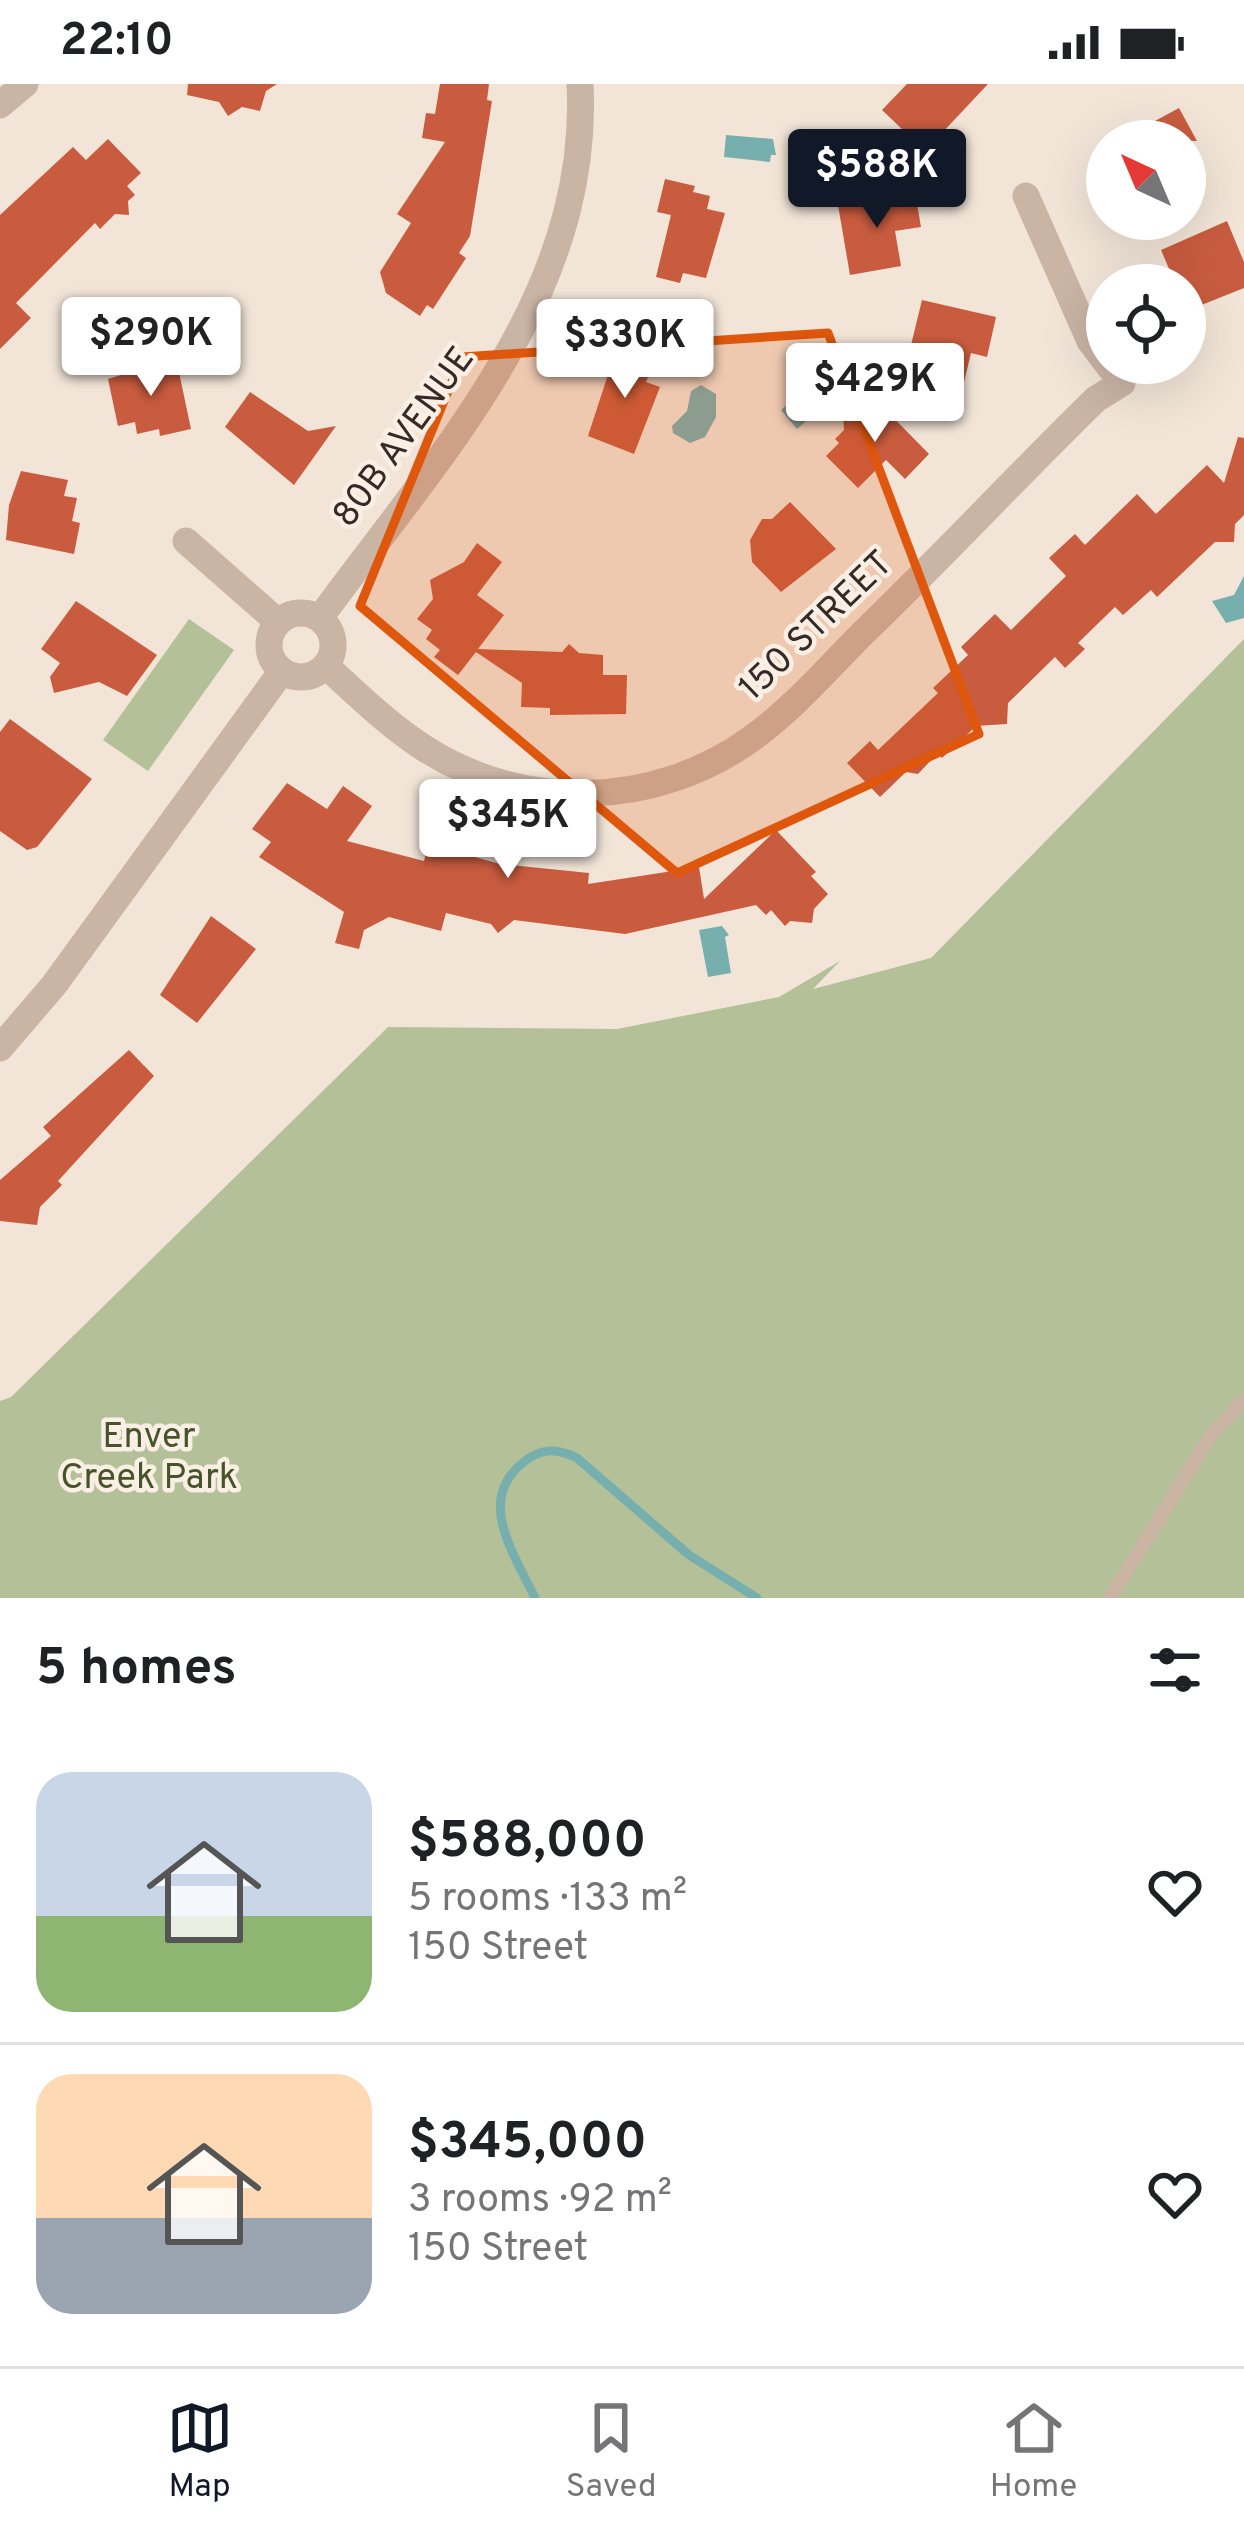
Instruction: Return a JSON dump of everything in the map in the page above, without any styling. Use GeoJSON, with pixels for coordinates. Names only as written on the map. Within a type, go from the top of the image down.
{"type":"FeatureCollection","features":[{"type":"Feature","properties":{"kind":"street"},"geometry":{"type":"LineString","coordinates":[[0,105],[25,84]]}},
{"type":"Feature","properties":{"kind":"street","name":"80B AVENUE"},"geometry":{"type":"LineString","coordinates":[[320,618],[492,382],[527,323],[572,199],[580,84]]}},
{"type":"Feature","properties":{"kind":"street","name":"150 STREET"},"geometry":{"type":"LineString","coordinates":[[326,665],[428,751],[490,781],[524,789],[579,794],[635,789],[705,767],[749,741],[1096,398],[1122,383],[1090,341],[1026,196]]}},
{"type":"Feature","properties":{"kind":"street"},"geometry":{"type":"LineString","coordinates":[[186,541],[278,622]]}},
{"type":"Feature","properties":{"kind":"street"},"geometry":{"type":"LineString","coordinates":[[303,613],[320,618],[334,641],[326,665],[301,678],[282,671],[269,648],[278,622],[303,613]]}},
{"type":"Feature","properties":{"kind":"street"},"geometry":{"type":"LineString","coordinates":[[0,1048],[54,985],[282,671]]}},
{"type":"Feature","properties":{"kind":"lane"},"geometry":{"type":"LineString","coordinates":[[1110,1598],[1211,1435],[1244,1400]]}},
{"type":"Feature","properties":{"kind":"highlighted area"},"geometry":{"type":"Polygon","coordinates":[[[828,333],[979,734],[677,873],[360,606],[462,357],[828,333]]]}},
{"type":"Feature","properties":{"kind":"green space"},"geometry":{"type":"Polygon","coordinates":[[[189,619],[234,650],[148,771],[103,740],[189,619]]]}},
{"type":"Feature","properties":{"kind":"green space","name":"Enver Creek Park"},"geometry":{"type":"Polygon","coordinates":[[[1244,639],[1244,1598],[0,1598],[0,1401],[11,1397],[388,1027],[617,1029],[779,997],[840,961],[813,989],[931,958],[1244,639]]]}},
{"type":"Feature","properties":{"kind":"water"},"geometry":{"type":"Polygon","coordinates":[[[726,135],[773,139],[776,155],[771,155],[770,162],[724,157],[726,135]]]}},
{"type":"Feature","properties":{"kind":"water"},"geometry":{"type":"Polygon","coordinates":[[[818,378],[832,383],[839,403],[819,410],[797,429],[781,410],[818,378]]]}},
{"type":"Feature","properties":{"kind":"water"},"geometry":{"type":"Polygon","coordinates":[[[701,385],[716,394],[716,417],[705,437],[690,443],[673,433],[672,426],[687,411],[691,391],[701,385]]]}},
{"type":"Feature","properties":{"kind":"water"},"geometry":{"type":"Polygon","coordinates":[[[1244,576],[1244,618],[1226,623],[1212,601],[1234,595],[1244,576]]]}},
{"type":"Feature","properties":{"kind":"water"},"geometry":{"type":"Polygon","coordinates":[[[722,926],[729,935],[725,937],[731,973],[708,977],[699,930],[722,926]]]}},
{"type":"Feature","properties":{"kind":"building"},"geometry":{"type":"Polygon","coordinates":[[[188,84],[277,84],[266,91],[260,111],[242,107],[228,116],[219,102],[187,95],[188,84]]]}},
{"type":"Feature","properties":{"kind":"building"},"geometry":{"type":"Polygon","coordinates":[[[440,84],[489,84],[487,100],[492,101],[470,236],[459,253],[466,258],[433,309],[427,305],[420,316],[386,293],[380,272],[411,223],[397,214],[445,142],[422,138],[426,113],[435,114],[440,84]]]}},
{"type":"Feature","properties":{"kind":"building"},"geometry":{"type":"Polygon","coordinates":[[[907,84],[988,84],[925,151],[882,110],[907,84]]]}},
{"type":"Feature","properties":{"kind":"building"},"geometry":{"type":"Polygon","coordinates":[[[1179,108],[1186,120],[1157,120],[1179,108]]]}},
{"type":"Feature","properties":{"kind":"building"},"geometry":{"type":"Polygon","coordinates":[[[108,139],[141,173],[127,186],[135,195],[128,201],[129,215],[115,214],[100,229],[95,223],[16,303],[31,318],[0,349],[0,215],[73,147],[86,160],[108,139]]]}},
{"type":"Feature","properties":{"kind":"building"},"geometry":{"type":"Polygon","coordinates":[[[665,179],[695,186],[693,192],[710,196],[707,209],[725,213],[706,278],[683,273],[680,283],[656,277],[671,215],[657,212],[665,179]]]}},
{"type":"Feature","properties":{"kind":"building"},"geometry":{"type":"Polygon","coordinates":[[[915,192],[921,227],[895,231],[901,266],[850,275],[838,205],[915,192]]]}},
{"type":"Feature","properties":{"kind":"building"},"geometry":{"type":"Polygon","coordinates":[[[1227,221],[1244,262],[1244,288],[1206,303],[1206,264],[1167,264],[1161,250],[1184,240],[1206,240],[1206,230],[1227,221]]]}},
{"type":"Feature","properties":{"kind":"building"},"geometry":{"type":"Polygon","coordinates":[[[922,300],[996,317],[987,357],[971,353],[958,407],[899,394],[922,300]]]}},
{"type":"Feature","properties":{"kind":"building"},"geometry":{"type":"Polygon","coordinates":[[[618,344],[656,358],[646,382],[660,387],[634,454],[588,436],[618,344]]]}},
{"type":"Feature","properties":{"kind":"building"},"geometry":{"type":"Polygon","coordinates":[[[176,358],[191,429],[160,436],[159,429],[137,434],[135,422],[118,426],[108,379],[176,358]]]}},
{"type":"Feature","properties":{"kind":"building"},"geometry":{"type":"Polygon","coordinates":[[[250,392],[308,431],[336,426],[294,485],[225,427],[250,392]]]}},
{"type":"Feature","properties":{"kind":"building"},"geometry":{"type":"Polygon","coordinates":[[[875,399],[929,454],[905,479],[886,460],[858,488],[826,456],[839,443],[835,439],[844,430],[843,414],[860,414],[875,399]]]}},
{"type":"Feature","properties":{"kind":"building"},"geometry":{"type":"Polygon","coordinates":[[[1238,437],[1244,438],[1244,515],[1235,524],[1234,542],[1215,542],[1157,597],[1151,590],[1123,615],[1115,607],[1078,643],[1085,649],[1065,668],[1055,657],[1008,703],[1007,724],[976,726],[942,758],[938,753],[918,774],[906,772],[880,797],[847,763],[870,741],[878,750],[938,693],[933,688],[968,655],[961,647],[995,614],[1011,630],[1066,576],[1049,558],[1075,534],[1085,545],[1137,494],[1156,514],[1207,465],[1224,483],[1238,437]]]}},
{"type":"Feature","properties":{"kind":"building"},"geometry":{"type":"Polygon","coordinates":[[[21,471],[68,480],[64,496],[77,498],[72,521],[80,523],[74,554],[6,540],[9,505],[21,471]]]}},
{"type":"Feature","properties":{"kind":"building"},"geometry":{"type":"Polygon","coordinates":[[[790,502],[836,549],[781,592],[752,562],[750,540],[762,519],[772,519],[790,502]]]}},
{"type":"Feature","properties":{"kind":"building"},"geometry":{"type":"Polygon","coordinates":[[[477,543],[502,562],[477,595],[504,615],[478,649],[562,652],[569,644],[579,653],[603,655],[603,675],[627,675],[626,714],[550,715],[550,708],[521,707],[522,683],[476,652],[458,675],[434,657],[440,650],[426,639],[432,630],[417,619],[433,599],[430,580],[464,562],[477,543]]]}},
{"type":"Feature","properties":{"kind":"building"},"geometry":{"type":"Polygon","coordinates":[[[76,601],[157,655],[127,696],[99,682],[54,693],[50,677],[60,663],[41,649],[76,601]]]}},
{"type":"Feature","properties":{"kind":"building"},"geometry":{"type":"Polygon","coordinates":[[[10,719],[92,779],[37,847],[27,850],[0,831],[0,732],[10,719]]]}},
{"type":"Feature","properties":{"kind":"building"},"geometry":{"type":"Polygon","coordinates":[[[287,783],[327,809],[343,786],[372,806],[347,841],[424,861],[428,844],[500,864],[589,873],[588,884],[699,867],[704,899],[776,830],[816,872],[811,876],[828,894],[814,909],[812,923],[790,921],[785,926],[771,910],[766,915],[756,905],[625,934],[514,920],[498,933],[491,924],[446,913],[441,931],[389,917],[364,930],[359,949],[335,943],[344,912],[259,857],[271,842],[252,829],[287,783]]]}},
{"type":"Feature","properties":{"kind":"building"},"geometry":{"type":"Polygon","coordinates":[[[211,916],[256,949],[197,1023],[160,995],[211,916]]]}},
{"type":"Feature","properties":{"kind":"building"},"geometry":{"type":"Polygon","coordinates":[[[129,1050],[154,1076],[58,1181],[62,1185],[40,1207],[37,1225],[0,1221],[0,1180],[51,1136],[43,1127],[129,1050]]]}},
{"type":"Feature","properties":{"kind":"waterway"},"geometry":{"type":"LineString","coordinates":[[535,1598],[510,1546],[500,1510],[510,1476],[538,1453],[551,1451],[577,1458],[689,1555],[757,1598]]}}]}
